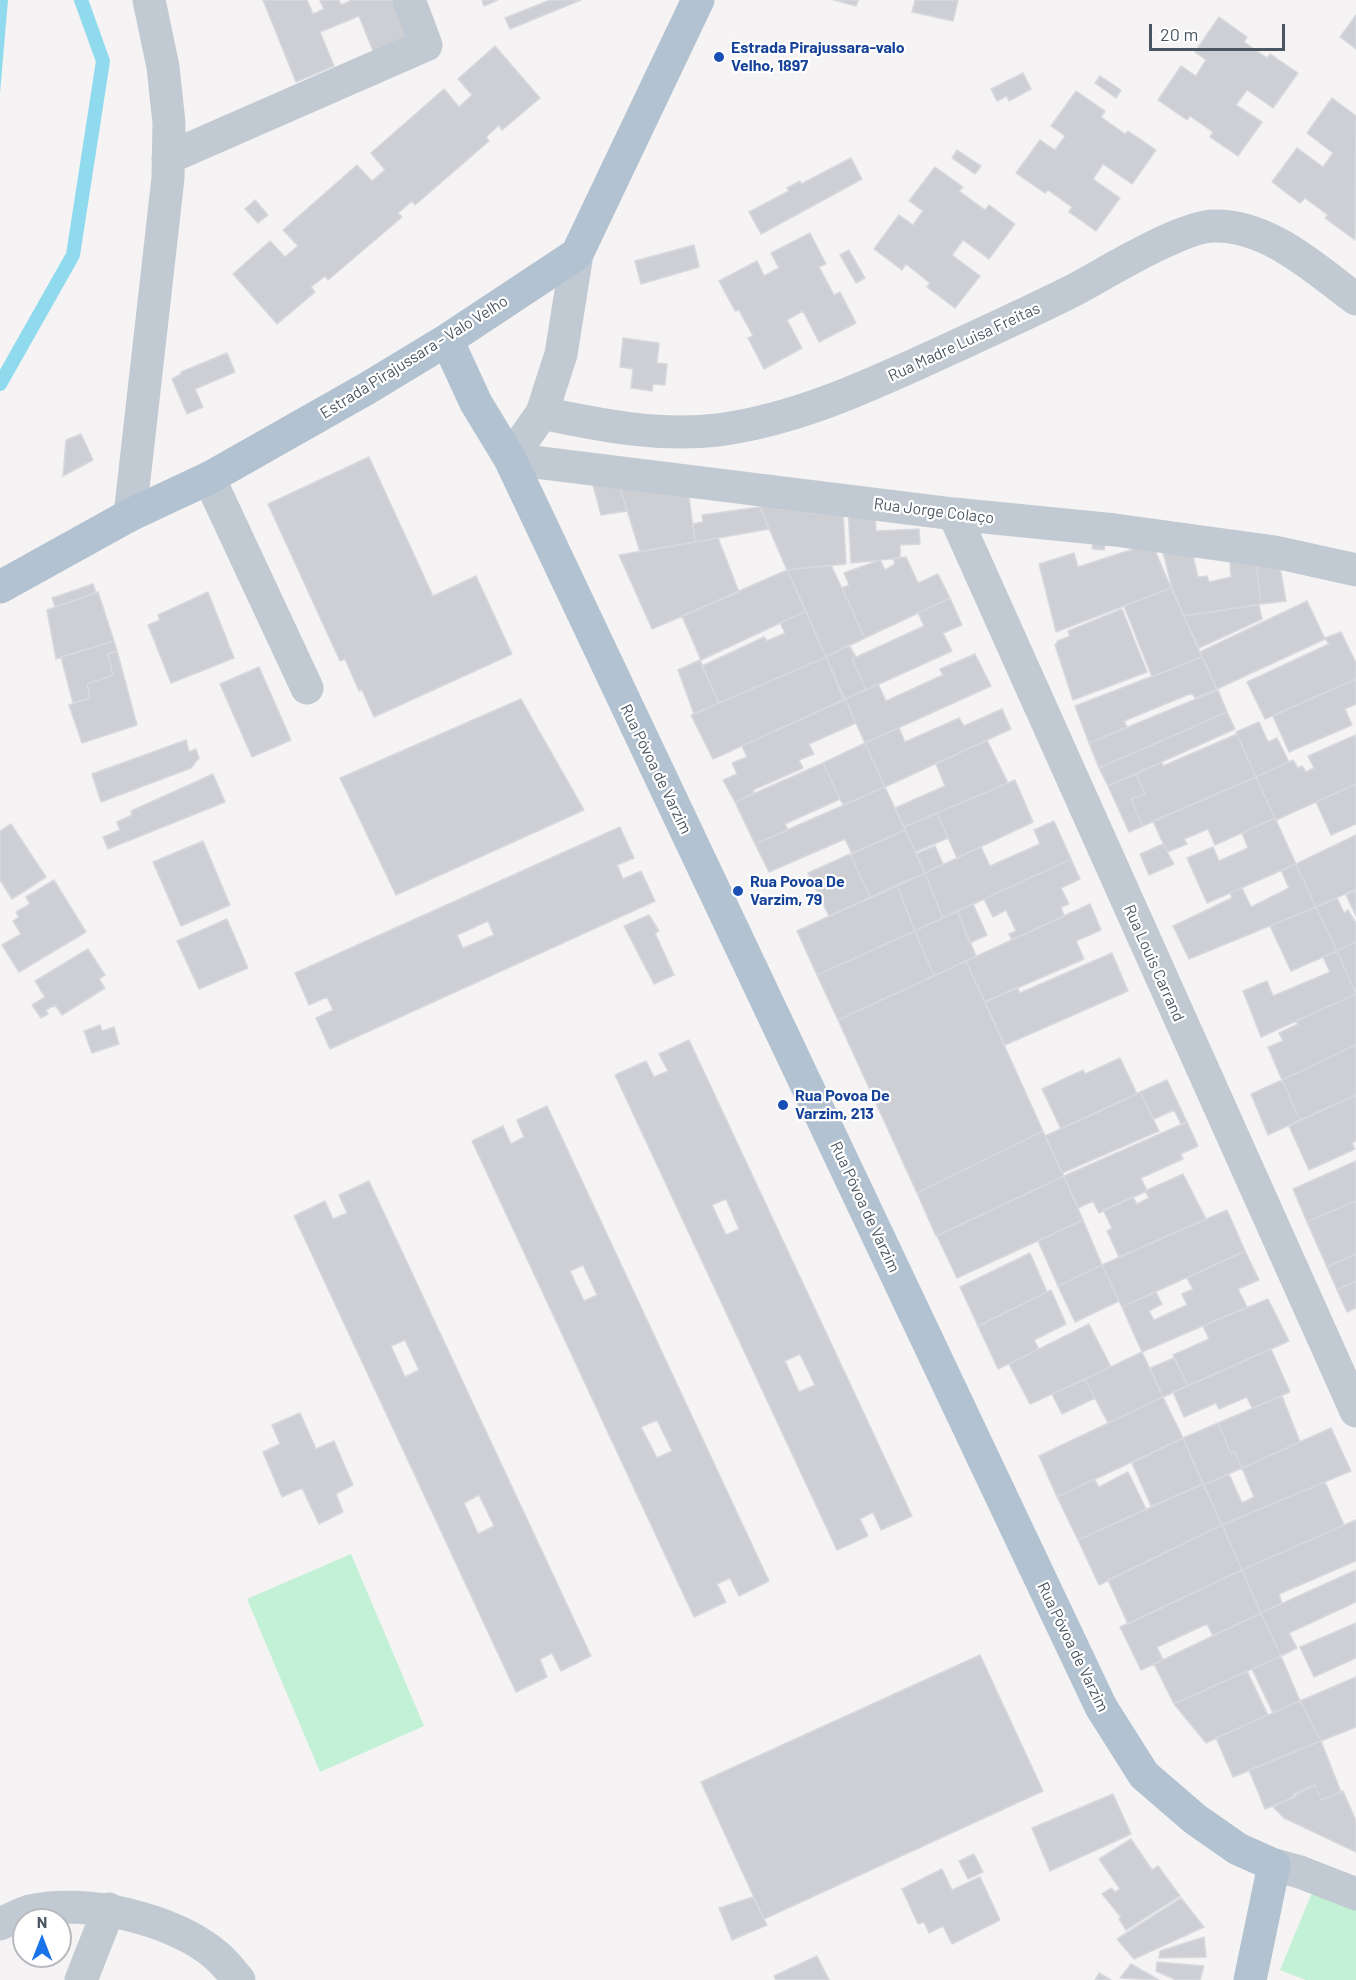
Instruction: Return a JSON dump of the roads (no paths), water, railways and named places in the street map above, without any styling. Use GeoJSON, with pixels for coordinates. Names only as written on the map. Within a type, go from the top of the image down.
{"type":"FeatureCollection","features":[{"type":"Feature","properties":{"kind":"main road"},"geometry":{"type":"LineString","coordinates":[[577,254],[698,0]]}},
{"type":"Feature","properties":{"kind":"main road","name":"Estrada Pirajussara - Valo Velho"},"geometry":{"type":"LineString","coordinates":[[0,587],[130,515],[209,478],[447,340],[577,254]]}},
{"type":"Feature","properties":{"kind":"main road","name":"Rua Póvoa de Varzim"},"geometry":{"type":"LineString","coordinates":[[447,340],[476,404],[510,459],[1101,1707],[1144,1775],[1195,1819],[1238,1850],[1274,1865]]}},
{"type":"Feature","properties":{"kind":"main road"},"geometry":{"type":"LineString","coordinates":[[1250,1980],[1274,1865]]}},
{"type":"Feature","properties":{"kind":"street"},"geometry":{"type":"LineString","coordinates":[[130,515],[168,178],[169,123],[162,67],[149,0]]}},
{"type":"Feature","properties":{"kind":"street"},"geometry":{"type":"LineString","coordinates":[[168,158],[426,45],[409,0]]}},
{"type":"Feature","properties":{"kind":"street","name":"Rua Madre Luisa Freitas"},"geometry":{"type":"LineString","coordinates":[[543,413],[588,423],[652,431],[717,430],[795,413],[894,375],[1013,321],[1179,236],[1212,226],[1258,234],[1294,254],[1356,299]]}},
{"type":"Feature","properties":{"kind":"street"},"geometry":{"type":"LineString","coordinates":[[510,459],[543,413],[561,354],[577,254]]}},
{"type":"Feature","properties":{"kind":"street","name":"Rua Jorge Colaço"},"geometry":{"type":"LineString","coordinates":[[510,459],[954,514],[1115,530],[1275,552],[1356,570]]}},
{"type":"Feature","properties":{"kind":"street"},"geometry":{"type":"LineString","coordinates":[[209,478],[307,687]]}},
{"type":"Feature","properties":{"kind":"street","name":"Rua Louis Carrand"},"geometry":{"type":"LineString","coordinates":[[954,514],[1356,1411]]}},
{"type":"Feature","properties":{"kind":"street","name":"Rua Póvoa de Varzim"},"geometry":{"type":"LineString","coordinates":[[1274,1865],[1356,1894]]}},
{"type":"Feature","properties":{"kind":"street"},"geometry":{"type":"LineString","coordinates":[[0,1924],[28,1911],[62,1907],[109,1909],[167,1926],[217,1955],[239,1980]]}},
{"type":"Feature","properties":{"kind":"street"},"geometry":{"type":"LineString","coordinates":[[81,1980],[109,1909]]}},
{"type":"Feature","properties":{"kind":"water"},"geometry":{"type":"Polygon","coordinates":[[[0,0],[8,0],[0,93],[0,0]]]}},
{"type":"Feature","properties":{"kind":"waterway"},"geometry":{"type":"LineString","coordinates":[[0,384],[73,255],[103,61],[81,0]]}},
{"type":"Feature","properties":{"kind":"place","name":"Estrada Pirajussara-valo Velho, 1897"},"geometry":{"type":"Point","coordinates":[719,57]}},
{"type":"Feature","properties":{"kind":"place","name":"Rua Povoa De Varzim, 79"},"geometry":{"type":"Point","coordinates":[738,891]}},
{"type":"Feature","properties":{"kind":"place","name":"Rua Povoa De Varzim, 213"},"geometry":{"type":"Point","coordinates":[783,1105]}}]}
